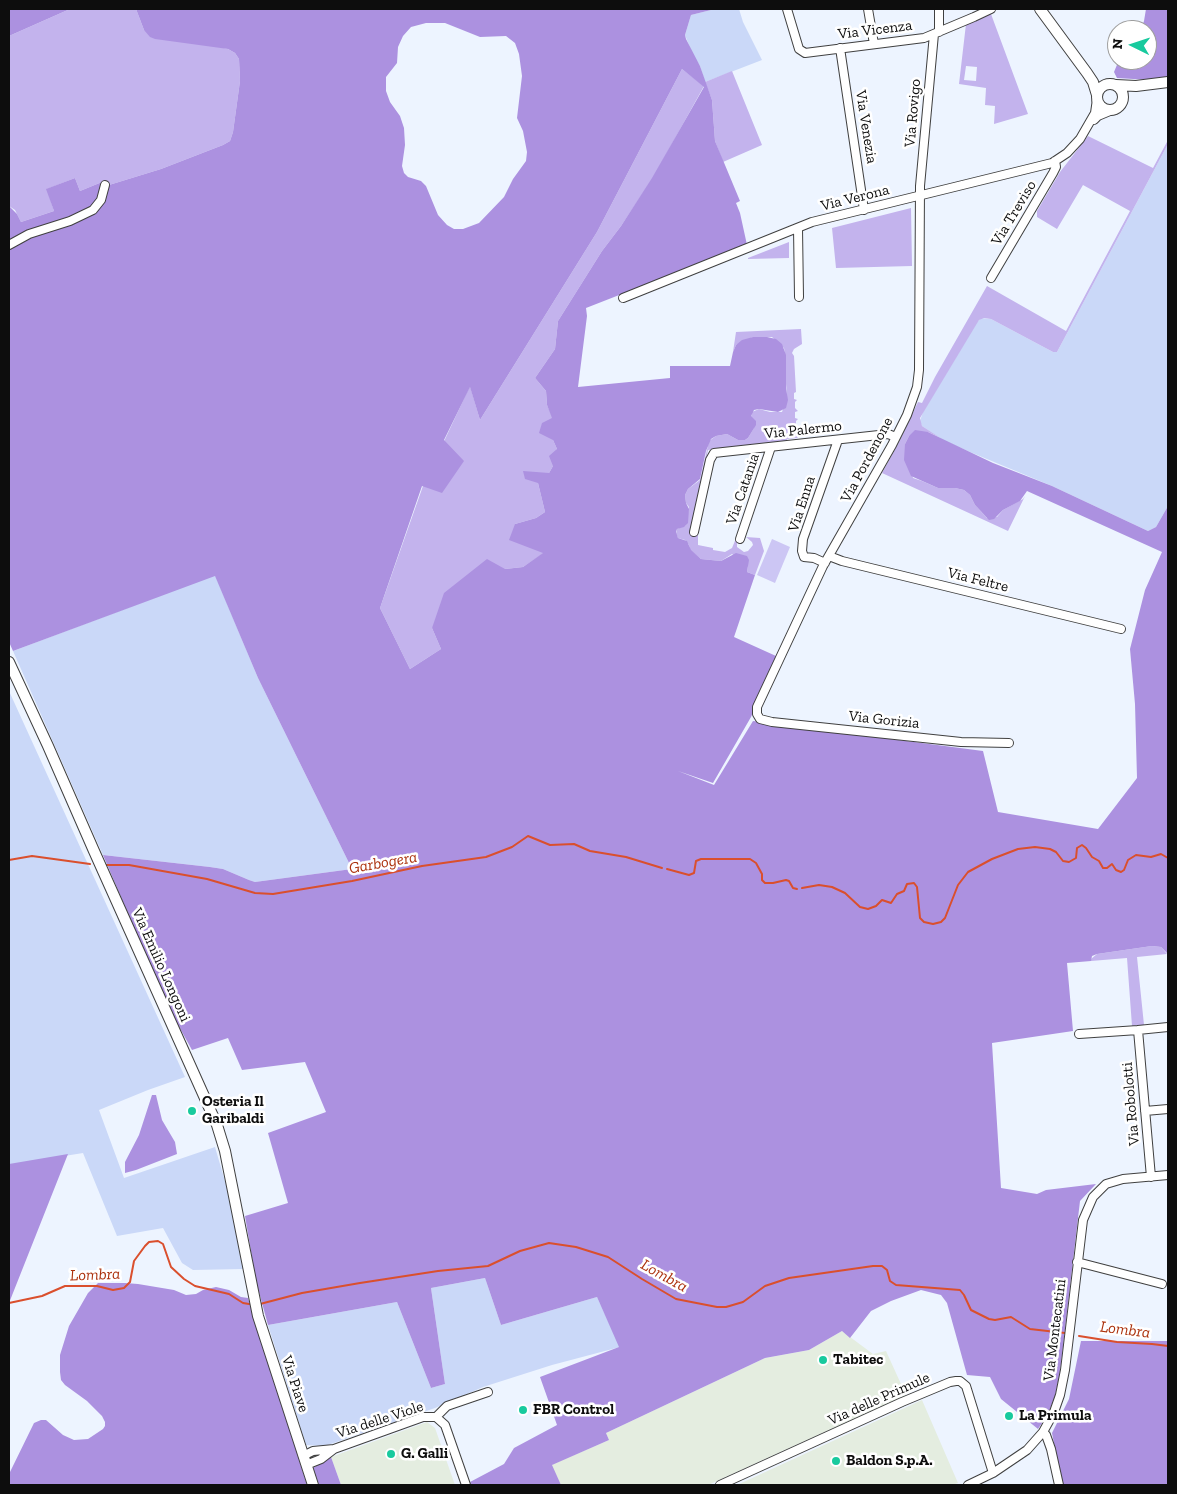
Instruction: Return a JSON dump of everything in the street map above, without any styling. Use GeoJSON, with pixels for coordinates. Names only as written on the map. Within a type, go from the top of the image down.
{"type":"FeatureCollection","features":[{"type":"Feature","properties":{"kind":"street","name":"Via Vicenza"},"geometry":{"type":"LineString","coordinates":[[787,9],[800,51],[806,52],[919,39],[990,9]]}},
{"type":"Feature","properties":{"kind":"street"},"geometry":{"type":"LineString","coordinates":[[868,9],[874,44]]}},
{"type":"Feature","properties":{"kind":"street","name":"Via Rovigo"},"geometry":{"type":"LineString","coordinates":[[920,196],[939,9]]}},
{"type":"Feature","properties":{"kind":"street"},"geometry":{"type":"LineString","coordinates":[[1040,9],[1093,82],[1101,107],[1110,111],[1117,109],[1133,92],[1146,85]]}},
{"type":"Feature","properties":{"kind":"street","name":"Via Venezia"},"geometry":{"type":"LineString","coordinates":[[840,48],[864,210]]}},
{"type":"Feature","properties":{"kind":"street"},"geometry":{"type":"LineString","coordinates":[[1087,73],[1098,81],[1112,85],[1128,86],[1168,82]]}},
{"type":"Feature","properties":{"kind":"street"},"geometry":{"type":"LineString","coordinates":[[1097,97],[1101,88],[1112,85]]}},
{"type":"Feature","properties":{"kind":"street"},"geometry":{"type":"LineString","coordinates":[[1112,85],[1122,92],[1122,103]]}},
{"type":"Feature","properties":{"kind":"street","name":"Via Verona"},"geometry":{"type":"LineString","coordinates":[[623,298],[812,222],[1055,161],[1074,147],[1095,113],[1097,97]]}},
{"type":"Feature","properties":{"kind":"street","name":"Via Verona"},"geometry":{"type":"LineString","coordinates":[[1087,127],[1098,116],[1110,111]]}},
{"type":"Feature","properties":{"kind":"street","name":"Via Treviso"},"geometry":{"type":"LineString","coordinates":[[991,278],[1054,173],[1055,161]]}},
{"type":"Feature","properties":{"kind":"street"},"geometry":{"type":"LineString","coordinates":[[9,245],[29,234],[70,221],[93,210],[101,200],[105,185]]}},
{"type":"Feature","properties":{"kind":"street","name":"Via Pordenone"},"geometry":{"type":"LineString","coordinates":[[757,717],[758,706],[827,559],[896,437],[913,399],[919,377],[920,196]]}},
{"type":"Feature","properties":{"kind":"street"},"geometry":{"type":"LineString","coordinates":[[798,228],[799,297]]}},
{"type":"Feature","properties":{"kind":"street","name":"Via Palermo"},"geometry":{"type":"LineString","coordinates":[[694,532],[712,455],[716,453],[889,434],[896,437]]}},
{"type":"Feature","properties":{"kind":"street","name":"Via Enna"},"geometry":{"type":"LineString","coordinates":[[827,559],[804,557],[802,550],[803,539],[838,440]]}},
{"type":"Feature","properties":{"kind":"street","name":"Via Catania"},"geometry":{"type":"LineString","coordinates":[[740,539],[771,447]]}},
{"type":"Feature","properties":{"kind":"street","name":"Via Feltre"},"geometry":{"type":"LineString","coordinates":[[827,559],[842,561],[1121,629]]}},
{"type":"Feature","properties":{"kind":"street","name":"Via Emilio Longoni"},"geometry":{"type":"LineString","coordinates":[[9,662],[217,1125],[225,1152],[252,1290]]}},
{"type":"Feature","properties":{"kind":"street","name":"Via Gorizia"},"geometry":{"type":"LineString","coordinates":[[757,717],[772,722],[964,742],[1009,743]]}},
{"type":"Feature","properties":{"kind":"street"},"geometry":{"type":"LineString","coordinates":[[1079,1034],[1168,1027]]}},
{"type":"Feature","properties":{"kind":"street","name":"Via Robolotti"},"geometry":{"type":"LineString","coordinates":[[1138,1030],[1151,1177]]}},
{"type":"Feature","properties":{"kind":"street"},"geometry":{"type":"LineString","coordinates":[[1145,1111],[1168,1109]]}},
{"type":"Feature","properties":{"kind":"street"},"geometry":{"type":"LineString","coordinates":[[1151,1177],[1168,1175]]}},
{"type":"Feature","properties":{"kind":"street","name":"Via Montecatini"},"geometry":{"type":"LineString","coordinates":[[968,1485],[993,1473],[1027,1450],[1043,1432],[1054,1412],[1065,1370],[1083,1220],[1093,1197],[1106,1184],[1151,1177]]}},
{"type":"Feature","properties":{"kind":"street"},"geometry":{"type":"LineString","coordinates":[[1077,1262],[1162,1284]]}},
{"type":"Feature","properties":{"kind":"street","name":"Via Piave"},"geometry":{"type":"LineString","coordinates":[[252,1290],[258,1316],[313,1485]]}},
{"type":"Feature","properties":{"kind":"street","name":"Via delle Primule"},"geometry":{"type":"LineString","coordinates":[[720,1485],[902,1402],[956,1381],[966,1386],[993,1473]]}},
{"type":"Feature","properties":{"kind":"street","name":"Via delle Viole"},"geometry":{"type":"LineString","coordinates":[[305,1460],[321,1459],[334,1449],[423,1417],[436,1417],[447,1406],[488,1392]]}},
{"type":"Feature","properties":{"kind":"street"},"geometry":{"type":"LineString","coordinates":[[436,1417],[440,1418],[445,1424],[466,1485]]}},
{"type":"Feature","properties":{"kind":"street"},"geometry":{"type":"LineString","coordinates":[[1043,1432],[1051,1449],[1058,1485]]}},
{"type":"Feature","properties":{"kind":"shaded area"},"geometry":{"type":"Polygon","coordinates":[[[9,9],[70,9],[9,36],[9,9]]]}},
{"type":"Feature","properties":{"kind":"shaded area"},"geometry":{"type":"Polygon","coordinates":[[[70,9],[136,9],[144,30],[228,49],[235,53],[239,59],[240,81],[233,132],[230,141],[223,145],[161,169],[109,185],[102,182],[80,191],[75,178],[47,189],[54,211],[21,222],[15,210],[9,206],[9,36],[70,9]]]}},
{"type":"Feature","properties":{"kind":"shaded area"},"geometry":{"type":"Polygon","coordinates":[[[136,9],[715,9],[691,15],[685,35],[700,66],[712,100],[715,141],[740,201],[736,203],[747,245],[586,308],[587,316],[578,387],[670,378],[670,366],[730,366],[736,345],[742,340],[753,337],[776,339],[782,344],[786,355],[788,400],[786,408],[778,412],[754,410],[751,416],[756,421],[756,425],[745,440],[738,440],[727,434],[711,439],[706,451],[700,479],[688,489],[685,495],[689,509],[688,523],[684,527],[677,529],[676,532],[678,538],[687,541],[691,550],[701,559],[721,561],[736,553],[747,556],[749,560],[747,572],[755,575],[734,637],[776,656],[751,717],[713,783],[678,771],[714,785],[753,721],[983,751],[998,812],[1098,829],[1137,778],[1135,704],[1130,649],[1145,590],[1162,552],[1027,491],[1020,501],[1003,510],[994,519],[989,520],[964,490],[938,488],[911,476],[904,460],[905,444],[915,430],[928,432],[993,463],[1052,486],[1148,531],[1156,527],[1168,506],[1168,954],[1161,947],[1152,946],[1097,954],[1092,956],[1091,961],[1067,963],[1073,1031],[992,1043],[1001,1188],[1037,1194],[1046,1190],[1096,1184],[1080,1201],[1060,1372],[1055,1396],[1048,1414],[1038,1429],[1001,1399],[990,1377],[967,1375],[947,1303],[941,1295],[921,1290],[871,1311],[850,1338],[842,1331],[809,1350],[765,1358],[606,1433],[609,1440],[552,1465],[561,1485],[471,1485],[470,1482],[504,1464],[514,1448],[557,1425],[540,1377],[619,1347],[597,1297],[501,1325],[485,1278],[431,1288],[445,1384],[431,1388],[397,1302],[268,1325],[256,1281],[245,1216],[288,1203],[268,1133],[326,1112],[305,1062],[242,1070],[228,1038],[192,1050],[167,1005],[103,855],[223,869],[255,882],[352,869],[258,678],[215,576],[13,651],[9,642],[9,206],[17,214],[21,222],[54,211],[46,189],[75,178],[80,191],[102,182],[109,185],[161,169],[223,145],[230,141],[233,132],[240,81],[239,59],[235,53],[228,49],[155,39],[150,37],[144,30],[136,9]],[[426,23],[411,27],[403,36],[398,47],[397,63],[386,77],[386,91],[390,102],[400,116],[404,128],[405,145],[402,166],[404,173],[408,177],[421,181],[426,186],[438,215],[447,225],[454,229],[463,229],[479,223],[504,197],[513,179],[526,161],[527,152],[523,131],[517,118],[522,76],[519,54],[515,43],[506,36],[480,37],[445,23],[426,23]],[[682,69],[597,232],[480,420],[470,387],[444,440],[464,461],[442,493],[422,486],[380,608],[410,669],[441,649],[432,628],[444,593],[487,559],[505,569],[523,567],[543,553],[509,540],[515,524],[536,518],[545,512],[538,483],[525,479],[523,471],[549,473],[553,466],[549,456],[557,449],[553,440],[539,433],[542,423],[552,418],[547,405],[546,391],[535,378],[555,349],[558,321],[602,251],[621,226],[652,178],[704,87],[682,69]]]}},
{"type":"Feature","properties":{"kind":"shaded area"},"geometry":{"type":"Polygon","coordinates":[[[715,9],[739,9],[743,22],[762,60],[705,82],[700,66],[693,55],[685,35],[691,15],[715,9]]]}},
{"type":"Feature","properties":{"kind":"shaded area"},"geometry":{"type":"Polygon","coordinates":[[[1146,9],[1168,9],[1168,78],[1150,80],[1117,78],[1115,70],[1157,70],[1157,20],[1144,20],[1146,9]]]}},
{"type":"Feature","properties":{"kind":"shaded area"},"geometry":{"type":"Polygon","coordinates":[[[991,14],[1028,114],[994,124],[995,106],[985,105],[986,88],[959,84],[966,24],[991,14]],[[966,66],[964,80],[976,81],[977,67],[966,66]]]}},
{"type":"Feature","properties":{"kind":"shaded area"},"geometry":{"type":"Polygon","coordinates":[[[682,69],[704,86],[653,178],[602,251],[558,321],[555,349],[535,378],[546,391],[547,405],[553,418],[553,440],[557,449],[553,466],[549,473],[538,483],[545,512],[536,518],[515,524],[544,553],[523,567],[505,569],[432,628],[441,649],[410,669],[380,608],[423,486],[470,386],[480,420],[597,232],[682,69]]]}},
{"type":"Feature","properties":{"kind":"shaded area"},"geometry":{"type":"Polygon","coordinates":[[[732,71],[762,145],[723,162],[715,141],[712,100],[705,82],[732,71]]]}},
{"type":"Feature","properties":{"kind":"shaded area"},"geometry":{"type":"Polygon","coordinates":[[[1088,136],[1153,168],[1168,140],[1168,144],[1057,352],[1053,352],[991,319],[984,318],[979,320],[920,418],[922,426],[939,437],[928,432],[909,436],[905,444],[913,478],[938,488],[964,490],[987,518],[997,517],[1003,510],[1025,496],[1008,531],[882,473],[918,402],[922,403],[987,286],[1066,331],[1130,211],[1083,185],[1057,229],[1037,217],[1037,211],[1060,172],[1088,136]]]}},
{"type":"Feature","properties":{"kind":"shaded area"},"geometry":{"type":"Polygon","coordinates":[[[1168,144],[1168,506],[1156,527],[1148,531],[1052,486],[943,440],[922,426],[920,421],[923,412],[981,318],[991,319],[1053,352],[1057,352],[1168,144]]]}},
{"type":"Feature","properties":{"kind":"shaded area"},"geometry":{"type":"Polygon","coordinates":[[[911,208],[912,266],[836,268],[832,228],[911,208]]]}},
{"type":"Feature","properties":{"kind":"shaded area"},"geometry":{"type":"Polygon","coordinates":[[[789,242],[789,258],[748,259],[748,258],[789,242]]]}},
{"type":"Feature","properties":{"kind":"shaded area"},"geometry":{"type":"Polygon","coordinates":[[[801,329],[802,344],[794,349],[792,353],[794,356],[796,392],[794,393],[794,399],[797,400],[795,408],[798,411],[795,412],[795,418],[798,419],[796,427],[798,428],[799,436],[787,439],[787,442],[708,450],[692,530],[696,535],[698,533],[698,545],[725,552],[732,548],[737,536],[737,547],[744,552],[748,551],[753,545],[746,537],[760,538],[764,551],[755,575],[747,572],[748,566],[732,554],[721,561],[701,559],[690,550],[685,540],[678,538],[676,534],[677,529],[686,525],[689,507],[686,503],[685,495],[688,489],[700,480],[709,441],[716,436],[727,434],[738,440],[745,440],[754,428],[751,417],[752,412],[759,409],[770,412],[782,412],[787,397],[784,348],[772,337],[753,337],[736,345],[733,352],[736,332],[801,329]]]}},
{"type":"Feature","properties":{"kind":"shaded area"},"geometry":{"type":"Polygon","coordinates":[[[772,539],[790,547],[775,583],[757,575],[772,539]]]}},
{"type":"Feature","properties":{"kind":"shaded area"},"geometry":{"type":"Polygon","coordinates":[[[215,575],[258,678],[352,869],[255,882],[223,869],[103,855],[13,651],[215,575]]]}},
{"type":"Feature","properties":{"kind":"shaded area"},"geometry":{"type":"Polygon","coordinates":[[[9,691],[185,1077],[99,1110],[124,1178],[215,1147],[227,1188],[243,1269],[193,1270],[182,1263],[163,1228],[117,1236],[83,1153],[9,1165],[9,691]]]}},
{"type":"Feature","properties":{"kind":"shaded area"},"geometry":{"type":"Polygon","coordinates":[[[1152,946],[1161,947],[1167,954],[1137,957],[1144,1025],[1132,1026],[1127,958],[1091,961],[1091,959],[1097,954],[1152,946]]]}},
{"type":"Feature","properties":{"kind":"shaded area"},"geometry":{"type":"Polygon","coordinates":[[[152,1095],[156,1095],[162,1120],[175,1142],[177,1154],[125,1173],[125,1162],[139,1135],[152,1095]]]}},
{"type":"Feature","properties":{"kind":"shaded area"},"geometry":{"type":"Polygon","coordinates":[[[68,1154],[9,1303],[9,1164],[68,1154]]]}},
{"type":"Feature","properties":{"kind":"shaded area"},"geometry":{"type":"Polygon","coordinates":[[[485,1278],[501,1325],[597,1297],[620,1347],[552,1365],[483,1387],[435,1408],[325,1446],[306,1445],[268,1325],[397,1302],[431,1388],[445,1384],[431,1288],[485,1278]]]}},
{"type":"Feature","properties":{"kind":"shaded area"},"geometry":{"type":"Polygon","coordinates":[[[98,1283],[138,1284],[174,1290],[186,1295],[196,1294],[216,1287],[248,1298],[307,1485],[9,1485],[10,1472],[34,1423],[46,1420],[63,1435],[74,1440],[88,1439],[105,1426],[102,1416],[87,1401],[65,1385],[61,1380],[60,1372],[60,1355],[69,1326],[88,1293],[98,1283]]]}},
{"type":"Feature","properties":{"kind":"shaded area"},"geometry":{"type":"Polygon","coordinates":[[[842,1331],[873,1354],[886,1351],[906,1395],[708,1485],[561,1485],[551,1465],[609,1440],[606,1433],[765,1358],[809,1350],[842,1331]]]}},
{"type":"Feature","properties":{"kind":"shaded area"},"geometry":{"type":"Polygon","coordinates":[[[1081,1341],[1168,1341],[1168,1485],[1062,1485],[1052,1433],[1069,1399],[1081,1341]]]}},
{"type":"Feature","properties":{"kind":"shaded area"},"geometry":{"type":"Polygon","coordinates":[[[922,1400],[958,1483],[952,1485],[737,1485],[922,1400]]]}},
{"type":"Feature","properties":{"kind":"shaded area","name":"G. Galli"},"geometry":{"type":"Polygon","coordinates":[[[427,1422],[435,1428],[455,1485],[341,1485],[331,1457],[427,1422]]]}},
{"type":"Feature","properties":{"kind":"shaded area"},"geometry":{"type":"Polygon","coordinates":[[[331,1457],[341,1485],[319,1485],[313,1468],[331,1457]]]}},
{"type":"Feature","properties":{"kind":"waterway","name":"Garbogera"},"geometry":{"type":"LineString","coordinates":[[103,865],[129,865],[207,879],[255,893],[273,894],[352,881],[422,866],[486,857],[512,847],[528,836],[550,845],[574,844],[590,851],[626,857],[662,868]]}},
{"type":"Feature","properties":{"kind":"waterway","name":"Garbogera"},"geometry":{"type":"LineString","coordinates":[[802,888],[819,885],[832,887],[845,893],[860,907],[868,909],[876,906],[882,900],[891,903],[897,894],[904,891],[907,884],[914,883],[917,887],[920,918],[924,922],[933,924],[941,922],[945,918],[958,885],[968,872],[992,859],[1018,849],[1035,847],[1050,849],[1056,852],[1063,861],[1069,862],[1076,858],[1077,848],[1082,845],[1092,857],[1099,861],[1103,868],[1107,868],[1112,864],[1116,870],[1121,872],[1124,870],[1128,860],[1136,855],[1151,857],[1161,854],[1168,858]]}},
{"type":"Feature","properties":{"kind":"waterway","name":"Garbogera"},"geometry":{"type":"LineString","coordinates":[[9,860],[32,856],[90,864]]}},
{"type":"Feature","properties":{"kind":"waterway","name":"Garbogera"},"geometry":{"type":"LineString","coordinates":[[667,869],[689,875],[694,873],[696,861],[701,859],[750,859],[756,863],[762,874],[762,880],[765,883],[786,880],[789,881],[793,888],[797,889]]}},
{"type":"Feature","properties":{"kind":"waterway","name":"Lombra"},"geometry":{"type":"LineString","coordinates":[[9,1303],[42,1296],[65,1286],[97,1286],[113,1290],[124,1288],[130,1282],[134,1261],[149,1242],[158,1241],[163,1244],[171,1267],[184,1279],[195,1286],[229,1294],[243,1303],[249,1304]]}},
{"type":"Feature","properties":{"kind":"waterway","name":"Lombra"},"geometry":{"type":"LineString","coordinates":[[260,1304],[302,1293],[360,1283],[438,1271],[488,1266],[520,1251],[549,1243],[576,1247],[608,1257],[676,1299],[717,1307],[726,1307],[743,1302],[765,1286],[789,1278],[882,1266],[887,1270],[890,1281],[896,1285],[960,1290],[971,1310],[989,1319],[995,1320],[1011,1317],[1030,1329],[1065,1333]]}},
{"type":"Feature","properties":{"kind":"waterway","name":"Lombra"},"geometry":{"type":"LineString","coordinates":[[1079,1336],[1117,1342],[1168,1346]]}},
{"type":"Feature","properties":{"kind":"place","name":"Osteria Il Garibaldi"},"geometry":{"type":"Point","coordinates":[192,1111]}},
{"type":"Feature","properties":{"kind":"place","name":"Tabitec"},"geometry":{"type":"Point","coordinates":[823,1360]}},
{"type":"Feature","properties":{"kind":"place","name":"FBR Control"},"geometry":{"type":"Point","coordinates":[523,1410]}},
{"type":"Feature","properties":{"kind":"place","name":"La Primula"},"geometry":{"type":"Point","coordinates":[1009,1416]}},
{"type":"Feature","properties":{"kind":"place","name":"G. Galli"},"geometry":{"type":"Point","coordinates":[391,1454]}},
{"type":"Feature","properties":{"kind":"place","name":"Baldon S.p.A."},"geometry":{"type":"Point","coordinates":[836,1461]}}]}
